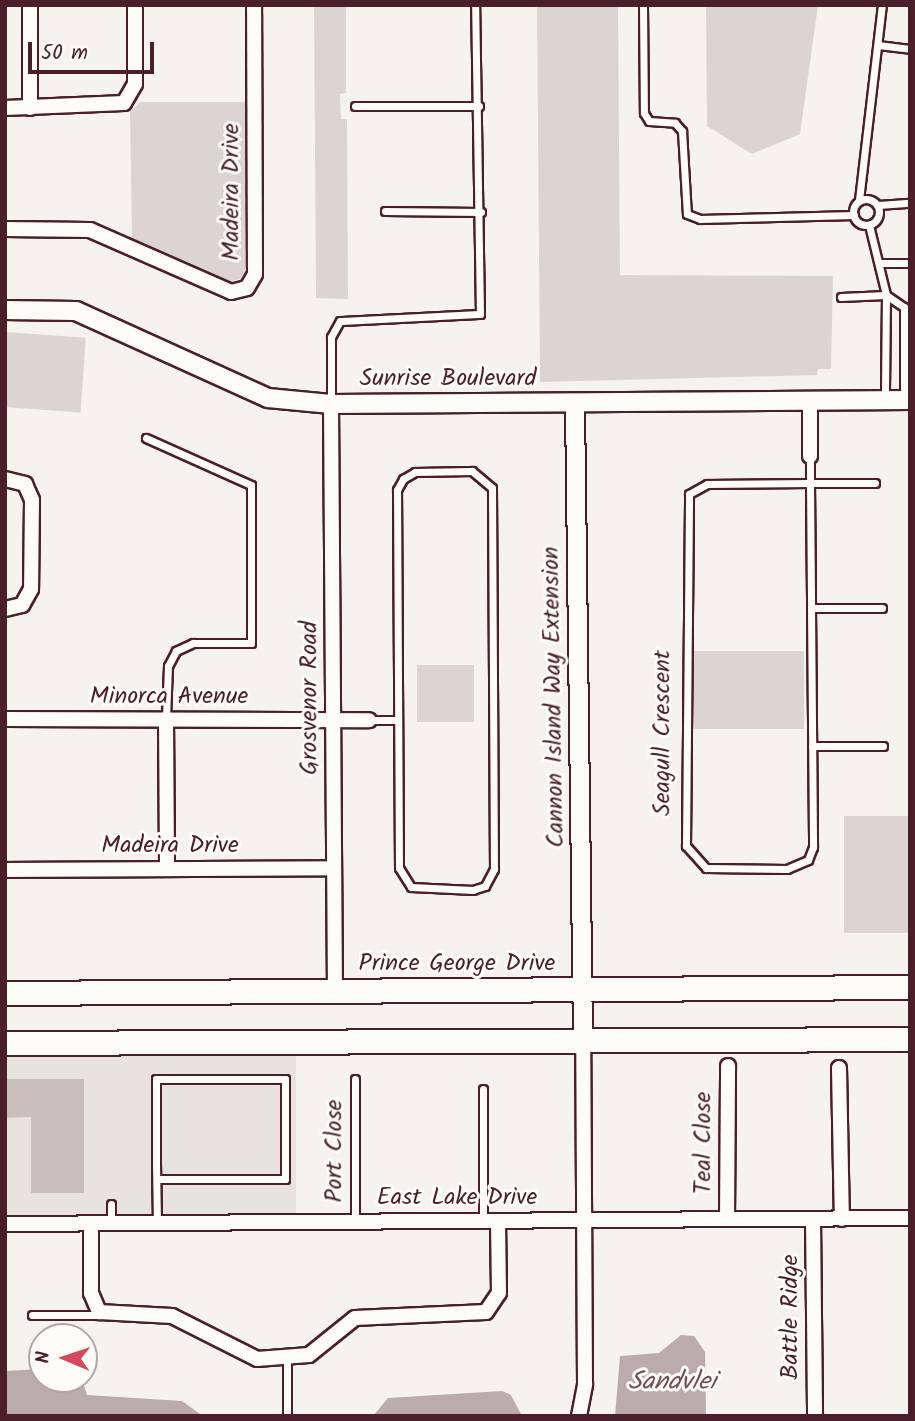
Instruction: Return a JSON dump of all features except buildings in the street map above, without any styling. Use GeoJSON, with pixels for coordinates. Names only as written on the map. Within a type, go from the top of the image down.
{"type":"FeatureCollection","features":[{"type":"Feature","properties":{"kind":"main road","name":"Prince George Drive"},"geometry":{"type":"LineString","coordinates":[[5,993],[910,987]]}},
{"type":"Feature","properties":{"kind":"main road"},"geometry":{"type":"LineString","coordinates":[[5,1043],[910,1039]]}},
{"type":"Feature","properties":{"kind":"street"},"geometry":{"type":"LineString","coordinates":[[30,5],[30,108]]}},
{"type":"Feature","properties":{"kind":"street"},"geometry":{"type":"LineString","coordinates":[[5,108],[124,103],[135,84],[135,5]]}},
{"type":"Feature","properties":{"kind":"street","name":"Madeira Drive"},"geometry":{"type":"LineString","coordinates":[[5,229],[90,230],[223,289],[247,288],[255,274],[254,5]]}},
{"type":"Feature","properties":{"kind":"street","name":"Sunrise Boulevard"},"geometry":{"type":"LineString","coordinates":[[5,310],[76,311],[260,396],[331,404],[907,400]]}},
{"type":"Feature","properties":{"kind":"street","name":"Seagull Crescent"},"geometry":{"type":"LineString","coordinates":[[810,401],[810,456]]}},
{"type":"Feature","properties":{"kind":"street","name":"Grosvenor Road"},"geometry":{"type":"LineString","coordinates":[[331,404],[335,991]]}},
{"type":"Feature","properties":{"kind":"street","name":"Cannon Island Way Extension"},"geometry":{"type":"LineString","coordinates":[[575,404],[583,1041]]}},
{"type":"Feature","properties":{"kind":"street"},"geometry":{"type":"LineString","coordinates":[[5,479],[25,484],[32,513],[31,589],[22,605],[5,609]]}},
{"type":"Feature","properties":{"kind":"street","name":"Minorca Avenue"},"geometry":{"type":"LineString","coordinates":[[5,719],[369,720]]}},
{"type":"Feature","properties":{"kind":"street"},"geometry":{"type":"LineString","coordinates":[[166,719],[167,869]]}},
{"type":"Feature","properties":{"kind":"street","name":"Madeira Drive"},"geometry":{"type":"LineString","coordinates":[[5,870],[334,868]]}},
{"type":"Feature","properties":{"kind":"street"},"geometry":{"type":"LineString","coordinates":[[579,1416],[585,1384],[583,1041]]}},
{"type":"Feature","properties":{"kind":"street","name":"Teal Close"},"geometry":{"type":"LineString","coordinates":[[727,1219],[728,1066]]}},
{"type":"Feature","properties":{"kind":"street"},"geometry":{"type":"LineString","coordinates":[[839,1068],[842,1219]]}},
{"type":"Feature","properties":{"kind":"street","name":"East Lake Drive"},"geometry":{"type":"LineString","coordinates":[[5,1224],[910,1218]]}},
{"type":"Feature","properties":{"kind":"street","name":"Battle Ridge"},"geometry":{"type":"LineString","coordinates":[[813,1219],[815,1416]]}},
{"type":"Feature","properties":{"kind":"street"},"geometry":{"type":"LineString","coordinates":[[91,1224],[92,1302],[105,1315],[172,1317],[246,1357],[287,1358],[314,1351],[355,1318],[468,1315],[492,1308],[499,1293],[499,1221]]}},
{"type":"Feature","properties":{"kind":"lane"},"geometry":{"type":"LineString","coordinates":[[331,404],[331,337],[340,321],[480,314],[481,212],[475,5]]}},
{"type":"Feature","properties":{"kind":"lane"},"geometry":{"type":"LineString","coordinates":[[643,5],[644,113],[649,121],[675,123],[682,131],[687,214],[700,219],[853,215],[869,225],[886,295],[885,400]]}},
{"type":"Feature","properties":{"kind":"lane"},"geometry":{"type":"LineString","coordinates":[[853,215],[859,200],[882,5]]}},
{"type":"Feature","properties":{"kind":"lane"},"geometry":{"type":"LineString","coordinates":[[878,45],[910,49]]}},
{"type":"Feature","properties":{"kind":"lane"},"geometry":{"type":"LineString","coordinates":[[355,106],[479,106]]}},
{"type":"Feature","properties":{"kind":"lane"},"geometry":{"type":"LineString","coordinates":[[859,200],[878,205],[910,203]]}},
{"type":"Feature","properties":{"kind":"lane"},"geometry":{"type":"LineString","coordinates":[[869,225],[878,217],[878,205]]}},
{"type":"Feature","properties":{"kind":"lane"},"geometry":{"type":"LineString","coordinates":[[385,211],[481,212]]}},
{"type":"Feature","properties":{"kind":"lane"},"geometry":{"type":"LineString","coordinates":[[880,263],[910,263]]}},
{"type":"Feature","properties":{"kind":"lane"},"geometry":{"type":"LineString","coordinates":[[841,297],[886,295],[904,307],[907,400]]}},
{"type":"Feature","properties":{"kind":"lane"},"geometry":{"type":"LineString","coordinates":[[146,438],[251,485],[251,643],[193,643],[176,651],[168,666],[166,719]]}},
{"type":"Feature","properties":{"kind":"lane","name":"Seagull Crescent"},"geometry":{"type":"LineString","coordinates":[[810,456],[810,484],[812,746],[808,860],[787,869],[697,864],[686,846],[685,504],[696,487],[707,484],[810,484],[875,483]]}},
{"type":"Feature","properties":{"kind":"lane"},"geometry":{"type":"LineString","coordinates":[[415,472],[478,473],[492,488],[494,856],[492,876],[480,889],[417,888],[403,880],[398,720],[399,484],[415,472]]}},
{"type":"Feature","properties":{"kind":"lane"},"geometry":{"type":"LineString","coordinates":[[811,608],[882,608]]}},
{"type":"Feature","properties":{"kind":"lane"},"geometry":{"type":"LineString","coordinates":[[369,720],[398,720]]}},
{"type":"Feature","properties":{"kind":"lane"},"geometry":{"type":"LineString","coordinates":[[812,746],[883,746]]}},
{"type":"Feature","properties":{"kind":"lane"},"geometry":{"type":"LineString","coordinates":[[157,1179],[285,1179],[285,1079],[156,1079],[157,1223]]}},
{"type":"Feature","properties":{"kind":"lane","name":"Port Close"},"geometry":{"type":"LineString","coordinates":[[355,1080],[355,1222]]}},
{"type":"Feature","properties":{"kind":"lane"},"geometry":{"type":"LineString","coordinates":[[483,1089],[483,1221]]}},
{"type":"Feature","properties":{"kind":"lane"},"geometry":{"type":"LineString","coordinates":[[111,1204],[111,1223]]}},
{"type":"Feature","properties":{"kind":"lane"},"geometry":{"type":"LineString","coordinates":[[32,1315],[105,1315]]}},
{"type":"Feature","properties":{"kind":"lane"},"geometry":{"type":"LineString","coordinates":[[286,1416],[287,1358]]}},
{"type":"Feature","properties":{"kind":"shaded area"},"geometry":{"type":"Polygon","coordinates":[[[314,5],[346,5],[346,93],[340,94],[341,119],[347,119],[348,299],[316,298],[314,5]]]}},
{"type":"Feature","properties":{"kind":"shaded area"},"geometry":{"type":"Polygon","coordinates":[[[537,5],[618,5],[620,275],[833,276],[831,369],[818,369],[817,375],[540,382],[537,5]]]}},
{"type":"Feature","properties":{"kind":"shaded area"},"geometry":{"type":"Polygon","coordinates":[[[706,5],[818,5],[800,134],[752,154],[707,126],[706,5]]]}},
{"type":"Feature","properties":{"kind":"shaded area"},"geometry":{"type":"Polygon","coordinates":[[[141,102],[247,102],[249,266],[240,279],[226,283],[132,241],[130,111],[141,102]]]}},
{"type":"Feature","properties":{"kind":"shaded area"},"geometry":{"type":"Polygon","coordinates":[[[5,332],[86,338],[81,412],[5,407],[5,332]]]}},
{"type":"Feature","properties":{"kind":"shaded area"},"geometry":{"type":"Polygon","coordinates":[[[691,651],[804,651],[804,729],[691,729],[691,651]]]}},
{"type":"Feature","properties":{"kind":"shaded area"},"geometry":{"type":"Polygon","coordinates":[[[417,665],[474,665],[474,722],[417,722],[417,665]]]}},
{"type":"Feature","properties":{"kind":"shaded area"},"geometry":{"type":"Polygon","coordinates":[[[844,816],[910,816],[910,933],[844,933],[844,816]]]}},
{"type":"Feature","properties":{"kind":"shaded area"},"geometry":{"type":"Polygon","coordinates":[[[5,1042],[296,1042],[296,1222],[5,1222],[5,1042]]]}},
{"type":"Feature","properties":{"kind":"water","name":"Sandvlei"},"geometry":{"type":"Polygon","coordinates":[[[681,1335],[694,1336],[705,1352],[706,1416],[615,1416],[620,1356],[659,1353],[681,1335]]]}},
{"type":"Feature","properties":{"kind":"water"},"geometry":{"type":"Polygon","coordinates":[[[28,1370],[28,1393],[86,1393],[182,1401],[203,1416],[5,1416],[5,1371],[28,1370]]]}},
{"type":"Feature","properties":{"kind":"water"},"geometry":{"type":"Polygon","coordinates":[[[502,1391],[511,1395],[522,1416],[373,1416],[388,1398],[502,1391]]]}}]}
